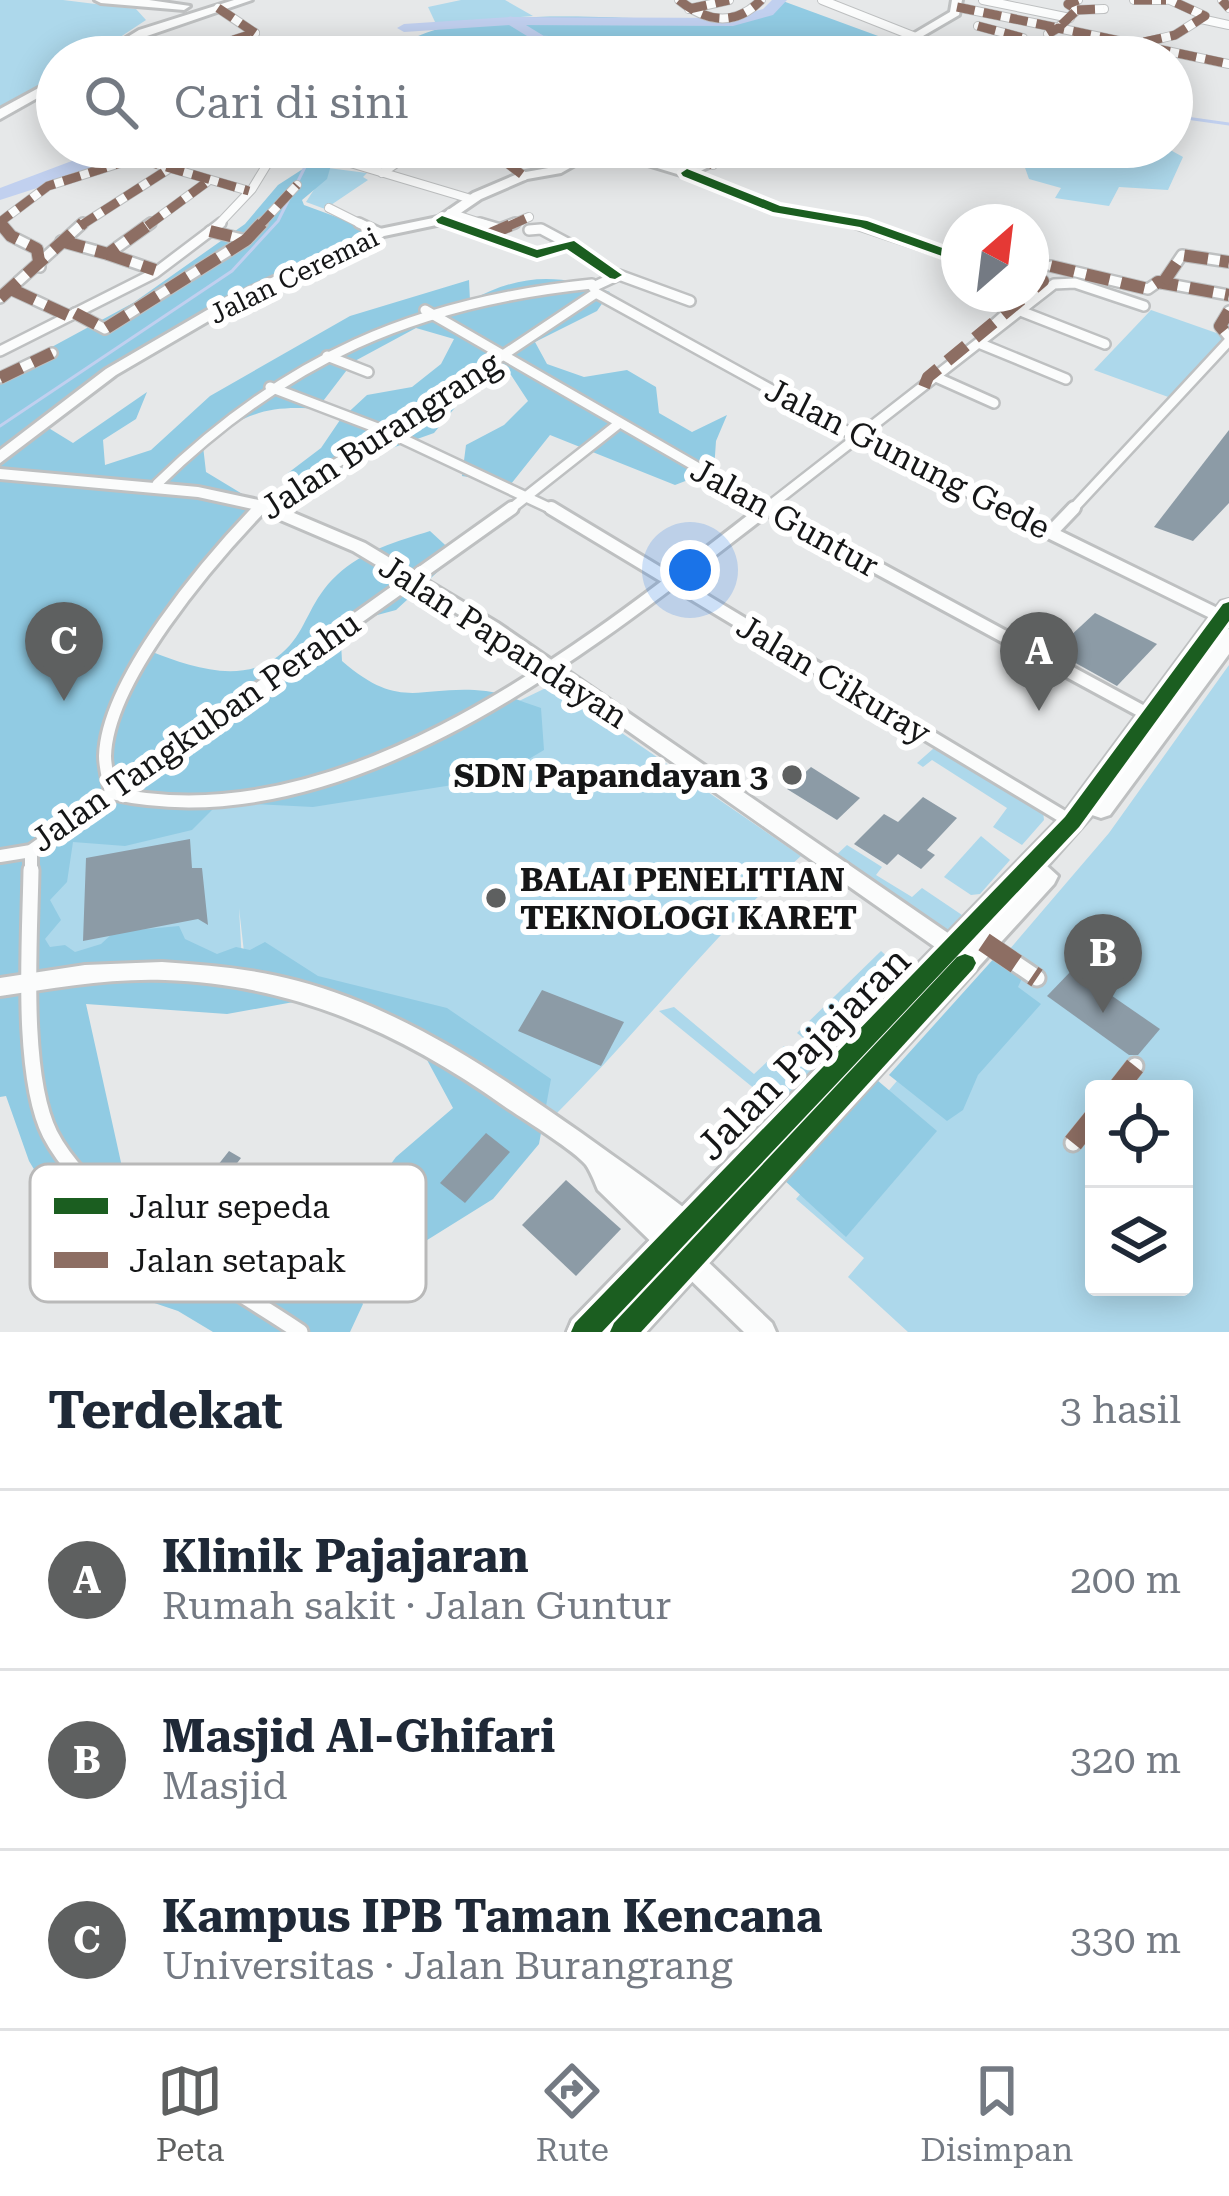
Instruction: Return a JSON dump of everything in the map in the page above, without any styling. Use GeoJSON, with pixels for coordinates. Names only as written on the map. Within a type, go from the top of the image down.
{"type":"FeatureCollection","features":[{"type":"Feature","properties":{"kind":"highway"},"geometry":{"type":"LineString","coordinates":[[1078,826],[1149,715],[1227,621]]}},
{"type":"Feature","properties":{"kind":"highway"},"geometry":{"type":"LineString","coordinates":[[1078,826],[1227,621]]}},
{"type":"Feature","properties":{"kind":"highway","name":"Jalan Pajajaran"},"geometry":{"type":"LineString","coordinates":[[584,1332],[687,1240],[1078,826]]}},
{"type":"Feature","properties":{"kind":"highway","name":"Jalan Pajajaran"},"geometry":{"type":"LineString","coordinates":[[623,1332],[687,1240]]}},
{"type":"Feature","properties":{"kind":"main road"},"geometry":{"type":"LineString","coordinates":[[82,0],[144,8],[154,20],[170,25]]}},
{"type":"Feature","properties":{"kind":"main road"},"geometry":{"type":"LineString","coordinates":[[101,0],[190,3]]}},
{"type":"Feature","properties":{"kind":"main road"},"geometry":{"type":"LineString","coordinates":[[138,36],[246,0]]}},
{"type":"Feature","properties":{"kind":"main road"},"geometry":{"type":"LineString","coordinates":[[143,33],[154,20],[190,3]]}},
{"type":"Feature","properties":{"kind":"main road"},"geometry":{"type":"LineString","coordinates":[[0,115],[36,94]]}},
{"type":"Feature","properties":{"kind":"street"},"geometry":{"type":"LineString","coordinates":[[679,0],[703,18],[724,20],[749,13],[760,0]]}},
{"type":"Feature","properties":{"kind":"street"},"geometry":{"type":"LineString","coordinates":[[689,9],[729,0]]}},
{"type":"Feature","properties":{"kind":"street"},"geometry":{"type":"LineString","coordinates":[[822,0],[917,36]]}},
{"type":"Feature","properties":{"kind":"street"},"geometry":{"type":"LineString","coordinates":[[982,0],[1104,9]]}},
{"type":"Feature","properties":{"kind":"street"},"geometry":{"type":"LineString","coordinates":[[1135,0],[1156,4],[1168,0],[1202,13],[1202,19]]}},
{"type":"Feature","properties":{"kind":"street"},"geometry":{"type":"LineString","coordinates":[[1222,0],[1229,8]]}},
{"type":"Feature","properties":{"kind":"street"},"geometry":{"type":"LineString","coordinates":[[921,36],[957,4],[1092,36]]}},
{"type":"Feature","properties":{"kind":"street"},"geometry":{"type":"LineString","coordinates":[[218,8],[255,33],[245,36]]}},
{"type":"Feature","properties":{"kind":"street"},"geometry":{"type":"LineString","coordinates":[[1048,34],[1075,9]]}},
{"type":"Feature","properties":{"kind":"street"},"geometry":{"type":"LineString","coordinates":[[994,31],[1013,17]]}},
{"type":"Feature","properties":{"kind":"street"},"geometry":{"type":"LineString","coordinates":[[1168,36],[1202,19],[1229,25]]}},
{"type":"Feature","properties":{"kind":"street"},"geometry":{"type":"LineString","coordinates":[[978,26],[1015,36]]}},
{"type":"Feature","properties":{"kind":"street"},"geometry":{"type":"LineString","coordinates":[[1193,57],[1229,64]]}},
{"type":"Feature","properties":{"kind":"street"},"geometry":{"type":"LineString","coordinates":[[40,267],[37,249],[1,226],[9,210],[48,186],[104,168]]}},
{"type":"Feature","properties":{"kind":"street"},"geometry":{"type":"LineString","coordinates":[[0,298],[40,267],[90,214],[164,168],[249,191]]}},
{"type":"Feature","properties":{"kind":"street"},"geometry":{"type":"LineString","coordinates":[[0,352],[155,270],[209,231],[249,191],[264,168]]}},
{"type":"Feature","properties":{"kind":"street"},"geometry":{"type":"LineString","coordinates":[[366,168],[471,200]]}},
{"type":"Feature","properties":{"kind":"street"},"geometry":{"type":"LineString","coordinates":[[382,173],[389,168]]}},
{"type":"Feature","properties":{"kind":"street"},"geometry":{"type":"LineString","coordinates":[[514,168],[524,176]]}},
{"type":"Feature","properties":{"kind":"street","name":"Jalan Ceremai"},"geometry":{"type":"LineString","coordinates":[[0,458],[88,385],[231,302],[380,233],[446,216],[524,176],[560,168]]}},
{"type":"Feature","properties":{"kind":"street","name":"Jalan Ceremai"},"geometry":{"type":"LineString","coordinates":[[670,168],[688,173]]}},
{"type":"Feature","properties":{"kind":"street"},"geometry":{"type":"LineString","coordinates":[[688,173],[704,168]]}},
{"type":"Feature","properties":{"kind":"street"},"geometry":{"type":"LineString","coordinates":[[688,173],[777,209],[862,224],[941,252]]}},
{"type":"Feature","properties":{"kind":"street"},"geometry":{"type":"LineString","coordinates":[[108,254],[207,182]]}},
{"type":"Feature","properties":{"kind":"street"},"geometry":{"type":"LineString","coordinates":[[13,290],[105,329],[246,241],[269,221],[297,184]]}},
{"type":"Feature","properties":{"kind":"street"},"geometry":{"type":"LineString","coordinates":[[329,208],[380,233]]}},
{"type":"Feature","properties":{"kind":"street"},"geometry":{"type":"LineString","coordinates":[[446,216],[540,254],[569,244]]}},
{"type":"Feature","properties":{"kind":"street"},"geometry":{"type":"LineString","coordinates":[[493,232],[529,217]]}},
{"type":"Feature","properties":{"kind":"street"},"geometry":{"type":"LineString","coordinates":[[529,230],[569,244],[615,274],[690,302]]}},
{"type":"Feature","properties":{"kind":"street"},"geometry":{"type":"LineString","coordinates":[[209,231],[246,241]]}},
{"type":"Feature","properties":{"kind":"street"},"geometry":{"type":"LineString","coordinates":[[61,241],[155,270]]}},
{"type":"Feature","properties":{"kind":"street"},"geometry":{"type":"LineString","coordinates":[[1163,283],[1182,255],[1229,262]]}},
{"type":"Feature","properties":{"kind":"street"},"geometry":{"type":"LineString","coordinates":[[1051,266],[1148,289],[1163,283],[1229,295]]}},
{"type":"Feature","properties":{"kind":"street"},"geometry":{"type":"LineString","coordinates":[[157,484],[208,430],[270,387],[425,310],[487,296],[594,288],[615,274]]}},
{"type":"Feature","properties":{"kind":"street"},"geometry":{"type":"LineString","coordinates":[[1049,292],[1063,281],[1144,307]]}},
{"type":"Feature","properties":{"kind":"street","name":"Jalan Burangrang"},"geometry":{"type":"LineString","coordinates":[[111,793],[105,756],[115,710],[185,590],[262,506],[388,432],[505,355],[594,288]]}},
{"type":"Feature","properties":{"kind":"street","name":"Jalan Gunung Gede"},"geometry":{"type":"LineString","coordinates":[[594,288],[860,437],[1227,621]]}},
{"type":"Feature","properties":{"kind":"street","name":"Jalan Guntur"},"geometry":{"type":"LineString","coordinates":[[425,310],[766,508],[1149,715]]}},
{"type":"Feature","properties":{"kind":"street"},"geometry":{"type":"LineString","coordinates":[[1052,531],[1229,339],[1220,326],[1229,310]]}},
{"type":"Feature","properties":{"kind":"street"},"geometry":{"type":"LineString","coordinates":[[924,388],[928,377],[1007,312]]}},
{"type":"Feature","properties":{"kind":"street"},"geometry":{"type":"LineString","coordinates":[[111,793],[140,800],[190,802],[306,786],[404,753],[503,702],[551,670],[1023,312],[1105,344]]}},
{"type":"Feature","properties":{"kind":"street"},"geometry":{"type":"LineString","coordinates":[[981,344],[1066,379]]}},
{"type":"Feature","properties":{"kind":"street"},"geometry":{"type":"LineString","coordinates":[[0,378],[52,353]]}},
{"type":"Feature","properties":{"kind":"street"},"geometry":{"type":"LineString","coordinates":[[327,356],[368,372]]}},
{"type":"Feature","properties":{"kind":"street"},"geometry":{"type":"LineString","coordinates":[[938,378],[994,403]]}},
{"type":"Feature","properties":{"kind":"street","name":"Jalan Cikuray"},"geometry":{"type":"LineString","coordinates":[[270,387],[388,432],[530,495],[1078,826]]}},
{"type":"Feature","properties":{"kind":"street","name":"Jalan Tangkuban Perahu"},"geometry":{"type":"LineString","coordinates":[[0,856],[32,851],[530,495],[617,424]]}},
{"type":"Feature","properties":{"kind":"street","name":"Jalan Papandayan"},"geometry":{"type":"LineString","coordinates":[[0,474],[157,484],[262,506],[414,577],[968,945]]}},
{"type":"Feature","properties":{"kind":"street"},"geometry":{"type":"LineString","coordinates":[[32,851],[31,981],[40,1104],[64,1154],[76,1164]]}},
{"type":"Feature","properties":{"kind":"street"},"geometry":{"type":"LineString","coordinates":[[968,945],[1037,978]]}},
{"type":"Feature","properties":{"kind":"street"},"geometry":{"type":"LineString","coordinates":[[0,987],[219,970],[296,987],[410,1034],[493,1082],[595,1158],[608,1182],[687,1240],[763,1332]]}},
{"type":"Feature","properties":{"kind":"street"},"geometry":{"type":"LineString","coordinates":[[1124,1080],[1135,1066]]}},
{"type":"Feature","properties":{"kind":"street"},"geometry":{"type":"LineString","coordinates":[[1073,1143],[1085,1128]]}},
{"type":"Feature","properties":{"kind":"street"},"geometry":{"type":"LineString","coordinates":[[256,1302],[300,1332]]}},
{"type":"Feature","properties":{"kind":"shaded area"},"geometry":{"type":"Polygon","coordinates":[[[0,0],[63,0],[136,9],[146,20],[122,36],[36,36],[36,88],[0,109],[0,0]]]}},
{"type":"Feature","properties":{"kind":"shaded area"},"geometry":{"type":"Polygon","coordinates":[[[461,0],[505,0],[533,16],[436,24],[428,7],[461,0]]]}},
{"type":"Feature","properties":{"kind":"shaded area"},"geometry":{"type":"Polygon","coordinates":[[[780,0],[878,36],[420,36],[480,21],[522,18],[733,22],[768,12],[780,0]]]}},
{"type":"Feature","properties":{"kind":"shaded area"},"geometry":{"type":"Polygon","coordinates":[[[53,168],[99,168],[0,200],[0,188],[53,168]]]}},
{"type":"Feature","properties":{"kind":"shaded area"},"geometry":{"type":"Polygon","coordinates":[[[304,168],[330,168],[327,179],[302,200],[304,205],[380,233],[262,286],[263,279],[226,313],[136,353],[47,427],[73,443],[147,392],[136,419],[103,440],[105,465],[151,450],[210,396],[350,316],[469,280],[470,301],[505,286],[539,279],[610,292],[597,311],[535,342],[547,364],[584,377],[627,370],[656,387],[659,413],[692,432],[727,415],[716,441],[714,470],[675,485],[550,435],[511,484],[462,476],[466,445],[504,425],[528,401],[511,375],[472,387],[434,433],[350,463],[320,488],[277,505],[288,473],[321,448],[340,420],[367,395],[412,387],[441,364],[454,339],[416,328],[353,362],[317,409],[256,414],[203,446],[206,472],[262,506],[220,550],[150,651],[223,671],[258,667],[290,645],[321,593],[347,567],[381,548],[430,531],[456,555],[396,610],[340,625],[342,661],[381,687],[397,691],[486,691],[541,708],[544,750],[497,778],[313,807],[234,803],[213,809],[192,830],[125,846],[73,842],[67,882],[50,900],[61,920],[45,939],[50,947],[65,945],[75,952],[101,944],[114,932],[179,926],[185,939],[217,954],[236,947],[250,950],[265,942],[318,976],[447,1008],[551,1079],[539,1144],[493,1199],[426,1241],[426,1164],[391,1164],[453,1108],[420,1047],[367,1010],[299,1001],[227,1014],[86,1004],[121,1164],[31,1164],[6,1096],[0,1097],[0,375],[133,303],[245,224],[278,185],[304,168]]]}},
{"type":"Feature","properties":{"kind":"shaded area"},"geometry":{"type":"Polygon","coordinates":[[[328,168],[367,173],[363,177],[368,180],[325,209],[306,202],[328,168]]]}},
{"type":"Feature","properties":{"kind":"shaded area"},"geometry":{"type":"Polygon","coordinates":[[[1025,168],[1178,168],[1168,190],[1119,187],[1109,206],[1055,198],[1061,188],[1029,179],[1025,168]]]}},
{"type":"Feature","properties":{"kind":"shaded area"},"geometry":{"type":"Polygon","coordinates":[[[1151,310],[1225,336],[1171,398],[1094,370],[1151,310]]]}},
{"type":"Feature","properties":{"kind":"shaded area"},"geometry":{"type":"Polygon","coordinates":[[[1229,665],[1229,1332],[908,1332],[848,1277],[864,1258],[796,1199],[1109,833],[1229,665]]]}},
{"type":"Feature","properties":{"kind":"shaded area","name":"BALAI PENELITIAN TEKNOLOGI KARET"},"geometry":{"type":"Polygon","coordinates":[[[552,685],[801,856],[737,918],[557,1113],[518,1084],[245,961],[239,908],[242,962],[38,969],[40,855],[111,802],[461,729],[552,685]]]}},
{"type":"Feature","properties":{"kind":"shaded area"},"geometry":{"type":"Polygon","coordinates":[[[934,748],[1043,811],[1044,820],[1022,845],[993,827],[1007,808],[932,760],[923,767],[917,763],[934,748]]]}},
{"type":"Feature","properties":{"kind":"shaded area"},"geometry":{"type":"Polygon","coordinates":[[[981,836],[1010,860],[980,894],[971,895],[944,877],[981,836]]]}},
{"type":"Feature","properties":{"kind":"shaded area"},"geometry":{"type":"Polygon","coordinates":[[[847,845],[882,867],[876,875],[912,897],[922,888],[962,915],[944,934],[833,858],[847,845]]]}},
{"type":"Feature","properties":{"kind":"shaded area"},"geometry":{"type":"Polygon","coordinates":[[[881,951],[908,975],[828,1058],[797,1033],[881,951]]]}},
{"type":"Feature","properties":{"kind":"shaded area"},"geometry":{"type":"Polygon","coordinates":[[[997,955],[1024,974],[1018,987],[1041,1004],[978,1075],[963,1110],[947,1121],[889,1075],[997,955]]]}},
{"type":"Feature","properties":{"kind":"shaded area"},"geometry":{"type":"Polygon","coordinates":[[[674,1007],[754,1074],[784,1046],[813,1071],[777,1107],[659,1011],[674,1007]]]}},
{"type":"Feature","properties":{"kind":"shaded area"},"geometry":{"type":"Polygon","coordinates":[[[877,1080],[937,1131],[846,1237],[783,1179],[877,1080]]]}},
{"type":"Feature","properties":{"kind":"shaded area"},"geometry":{"type":"Polygon","coordinates":[[[151,1302],[363,1304],[350,1332],[213,1332],[151,1302]]]}},
{"type":"Feature","properties":{"kind":"building"},"geometry":{"type":"Polygon","coordinates":[[[1229,430],[1229,503],[1193,541],[1154,527],[1229,430]]]}},
{"type":"Feature","properties":{"kind":"building"},"geometry":{"type":"Polygon","coordinates":[[[1095,613],[1157,644],[1117,686],[1054,651],[1095,613]]]}},
{"type":"Feature","properties":{"kind":"building"},"geometry":{"type":"Polygon","coordinates":[[[811,767],[860,798],[837,820],[787,789],[811,767]]]}},
{"type":"Feature","properties":{"kind":"building"},"geometry":{"type":"Polygon","coordinates":[[[923,797],[957,818],[927,850],[935,855],[921,869],[898,854],[887,865],[854,844],[884,814],[898,822],[923,797]]]}},
{"type":"Feature","properties":{"kind":"building"},"geometry":{"type":"Polygon","coordinates":[[[190,839],[192,868],[202,868],[208,925],[198,919],[83,941],[86,858],[190,839]]]}},
{"type":"Feature","properties":{"kind":"building"},"geometry":{"type":"Polygon","coordinates":[[[1073,969],[1160,1029],[1138,1055],[1129,1055],[1047,996],[1073,969]]]}},
{"type":"Feature","properties":{"kind":"building"},"geometry":{"type":"Polygon","coordinates":[[[542,990],[624,1022],[601,1066],[518,1031],[542,990]]]}},
{"type":"Feature","properties":{"kind":"building"},"geometry":{"type":"Polygon","coordinates":[[[486,1133],[510,1152],[465,1203],[440,1183],[486,1133]]]}},
{"type":"Feature","properties":{"kind":"building"},"geometry":{"type":"Polygon","coordinates":[[[229,1151],[241,1158],[236,1164],[219,1164],[229,1151]]]}},
{"type":"Feature","properties":{"kind":"building"},"geometry":{"type":"Polygon","coordinates":[[[566,1180],[621,1229],[576,1276],[522,1225],[566,1180]]]}},
{"type":"Feature","properties":{"kind":"waterway"},"geometry":{"type":"LineString","coordinates":[[404,28],[511,21],[733,22],[768,12],[780,0]]}},
{"type":"Feature","properties":{"kind":"waterway"},"geometry":{"type":"LineString","coordinates":[[511,21],[535,36]]}},
{"type":"Feature","properties":{"kind":"waterway"},"geometry":{"type":"LineString","coordinates":[[1193,119],[1229,124]]}},
{"type":"Feature","properties":{"kind":"waterway"},"geometry":{"type":"LineString","coordinates":[[0,426],[232,271],[278,221],[304,168]]}},
{"type":"Feature","properties":{"kind":"marked path"},"geometry":{"type":"LineString","coordinates":[[679,0],[699,14],[720,20],[742,16],[761,0]]}},
{"type":"Feature","properties":{"kind":"marked path"},"geometry":{"type":"LineString","coordinates":[[689,9],[729,0]]}},
{"type":"Feature","properties":{"kind":"marked path"},"geometry":{"type":"LineString","coordinates":[[957,7],[1058,28],[1077,10],[1068,4],[1078,0]]}},
{"type":"Feature","properties":{"kind":"marked path"},"geometry":{"type":"LineString","coordinates":[[1134,0],[1156,4],[1166,0]]}},
{"type":"Feature","properties":{"kind":"marked path"},"geometry":{"type":"LineString","coordinates":[[1170,0],[1205,16],[1171,36]]}},
{"type":"Feature","properties":{"kind":"marked path"},"geometry":{"type":"LineString","coordinates":[[1222,0],[1229,8]]}},
{"type":"Feature","properties":{"kind":"marked path"},"geometry":{"type":"LineString","coordinates":[[218,8],[255,33]]}},
{"type":"Feature","properties":{"kind":"marked path"},"geometry":{"type":"LineString","coordinates":[[1077,10],[1104,9]]}},
{"type":"Feature","properties":{"kind":"marked path"},"geometry":{"type":"LineString","coordinates":[[978,26],[1016,36]]}},
{"type":"Feature","properties":{"kind":"marked path"},"geometry":{"type":"LineString","coordinates":[[1048,34],[1058,28],[1096,36]]}},
{"type":"Feature","properties":{"kind":"marked path"},"geometry":{"type":"LineString","coordinates":[[242,36],[255,33]]}},
{"type":"Feature","properties":{"kind":"marked path"},"geometry":{"type":"LineString","coordinates":[[1193,56],[1229,64]]}},
{"type":"Feature","properties":{"kind":"marked path"},"geometry":{"type":"LineString","coordinates":[[40,267],[37,249],[11,236],[0,222],[48,186],[105,168]]}},
{"type":"Feature","properties":{"kind":"marked path"},"geometry":{"type":"LineString","coordinates":[[0,298],[40,267],[90,215],[168,168]]}},
{"type":"Feature","properties":{"kind":"marked path"},"geometry":{"type":"LineString","coordinates":[[170,168],[249,191]]}},
{"type":"Feature","properties":{"kind":"marked path"},"geometry":{"type":"LineString","coordinates":[[514,168],[524,176]]}},
{"type":"Feature","properties":{"kind":"marked path"},"geometry":{"type":"LineString","coordinates":[[61,241],[108,254],[207,182]]}},
{"type":"Feature","properties":{"kind":"marked path"},"geometry":{"type":"LineString","coordinates":[[246,240],[297,185]]}},
{"type":"Feature","properties":{"kind":"marked path"},"geometry":{"type":"LineString","coordinates":[[488,235],[529,217]]}},
{"type":"Feature","properties":{"kind":"marked path"},"geometry":{"type":"LineString","coordinates":[[75,313],[105,329],[246,240],[210,231]]}},
{"type":"Feature","properties":{"kind":"marked path"},"geometry":{"type":"LineString","coordinates":[[108,254],[155,270]]}},
{"type":"Feature","properties":{"kind":"marked path"},"geometry":{"type":"LineString","coordinates":[[1163,283],[1182,255],[1229,262]]}},
{"type":"Feature","properties":{"kind":"marked path"},"geometry":{"type":"LineString","coordinates":[[1051,266],[1148,289],[1158,282],[1229,295]]}},
{"type":"Feature","properties":{"kind":"marked path"},"geometry":{"type":"LineString","coordinates":[[13,290],[69,316]]}},
{"type":"Feature","properties":{"kind":"marked path"},"geometry":{"type":"LineString","coordinates":[[1229,311],[1220,326],[1229,337]]}},
{"type":"Feature","properties":{"kind":"marked path"},"geometry":{"type":"LineString","coordinates":[[924,387],[928,377],[1006,312]]}},
{"type":"Feature","properties":{"kind":"marked path"},"geometry":{"type":"LineString","coordinates":[[0,378],[52,353]]}},
{"type":"Feature","properties":{"kind":"marked path"},"geometry":{"type":"LineString","coordinates":[[984,942],[1037,978]]}},
{"type":"Feature","properties":{"kind":"marked path"},"geometry":{"type":"LineString","coordinates":[[1124,1080],[1135,1066]]}},
{"type":"Feature","properties":{"kind":"marked path"},"geometry":{"type":"LineString","coordinates":[[1073,1143],[1085,1128]]}},
{"type":"Feature","properties":{"kind":"cycle path"},"geometry":{"type":"LineString","coordinates":[[687,173],[777,209],[863,224],[941,252]]}},
{"type":"Feature","properties":{"kind":"cycle path"},"geometry":{"type":"LineString","coordinates":[[442,220],[537,254],[569,244],[615,275]]}},
{"type":"Feature","properties":{"kind":"cycle path"},"geometry":{"type":"LineString","coordinates":[[584,1332],[1072,822],[1229,608]]}},
{"type":"Feature","properties":{"kind":"cycle path"},"geometry":{"type":"LineString","coordinates":[[623,1332],[965,963]]}},
{"type":"Feature","properties":{"kind":"place","name":"Kampus IPB Taman Kencana"},"geometry":{"type":"Point","coordinates":[64,701]}},
{"type":"Feature","properties":{"kind":"place","name":"Klinik Pajajaran"},"geometry":{"type":"Point","coordinates":[1039,711]}},
{"type":"Feature","properties":{"kind":"place","name":"SDN Papandayan 3"},"geometry":{"type":"Point","coordinates":[792,775]}},
{"type":"Feature","properties":{"kind":"place","name":"BALAI PENELITIAN TEKNOLOGI KARET"},"geometry":{"type":"Point","coordinates":[496,898]}},
{"type":"Feature","properties":{"kind":"place","name":"Masjid Al-Ghifari"},"geometry":{"type":"Point","coordinates":[1103,1013]}}]}
